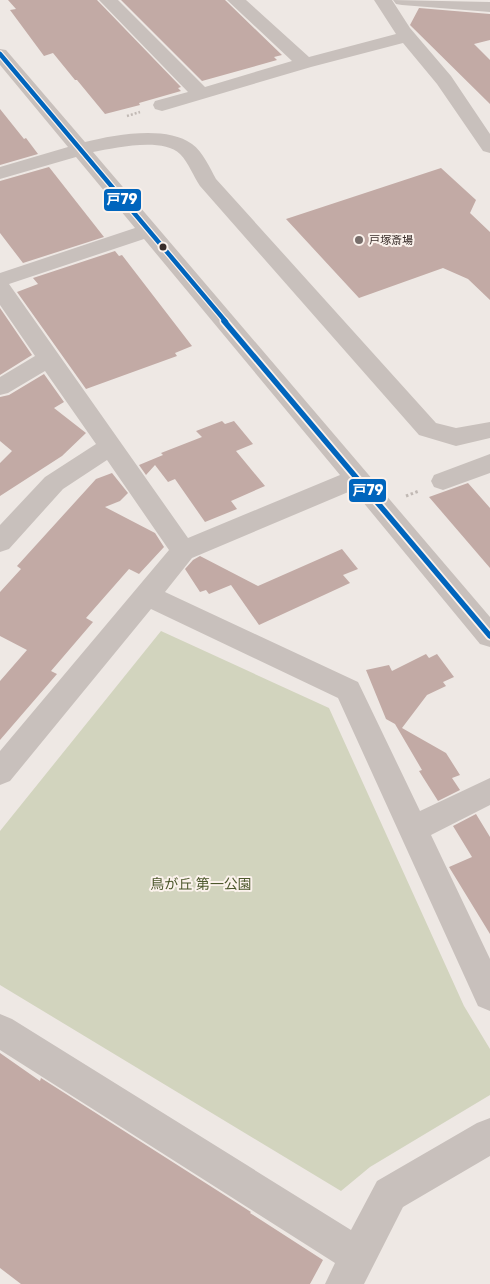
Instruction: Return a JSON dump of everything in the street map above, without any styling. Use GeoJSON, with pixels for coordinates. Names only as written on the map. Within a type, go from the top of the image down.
{"type":"FeatureCollection","features":[{"type":"Feature","properties":{"kind":"street"},"geometry":{"type":"LineString","coordinates":[[108,0],[201,94]]}},
{"type":"Feature","properties":{"kind":"street"},"geometry":{"type":"LineString","coordinates":[[236,0],[305,63]]}},
{"type":"Feature","properties":{"kind":"street"},"geometry":{"type":"LineString","coordinates":[[383,0],[390,16],[443,78],[489,145]]}},
{"type":"Feature","properties":{"kind":"street"},"geometry":{"type":"LineString","coordinates":[[402,0],[490,7]]}},
{"type":"Feature","properties":{"kind":"street"},"geometry":{"type":"LineString","coordinates":[[162,105],[305,63],[406,37]]}},
{"type":"Feature","properties":{"kind":"street"},"geometry":{"type":"LineString","coordinates":[[0,54],[147,231],[490,636]]}},
{"type":"Feature","properties":{"kind":"street"},"geometry":{"type":"LineString","coordinates":[[0,173],[81,150],[140,138],[166,140],[184,148],[197,163],[207,182],[428,428],[456,437],[490,430]]}},
{"type":"Feature","properties":{"kind":"street"},"geometry":{"type":"LineString","coordinates":[[0,280],[147,231]]}},
{"type":"Feature","properties":{"kind":"street"},"geometry":{"type":"LineString","coordinates":[[0,288],[47,359],[111,446],[183,551]]}},
{"type":"Feature","properties":{"kind":"street"},"geometry":{"type":"LineString","coordinates":[[0,387],[47,359]]}},
{"type":"Feature","properties":{"kind":"street"},"geometry":{"type":"LineString","coordinates":[[0,542],[54,483],[111,446]]}},
{"type":"Feature","properties":{"kind":"street"},"geometry":{"type":"LineString","coordinates":[[443,481],[490,462]]}},
{"type":"Feature","properties":{"kind":"street"},"geometry":{"type":"LineString","coordinates":[[0,772],[183,551],[358,478]]}},
{"type":"Feature","properties":{"kind":"street"},"geometry":{"type":"LineString","coordinates":[[147,595],[348,690],[490,995]]}},
{"type":"Feature","properties":{"kind":"street"},"geometry":{"type":"LineString","coordinates":[[413,829],[490,791]]}},
{"type":"Feature","properties":{"kind":"street"},"geometry":{"type":"LineString","coordinates":[[0,1031],[351,1270],[390,1194],[490,1136]]}},
{"type":"Feature","properties":{"kind":"path"},"geometry":{"type":"LineString","coordinates":[[380,506],[443,481]]}},
{"type":"Feature","properties":{"kind":"green space","name":"鳥が丘 第一公園"},"geometry":{"type":"Polygon","coordinates":[[[161,631],[329,708],[464,1006],[490,1049],[490,1095],[370,1167],[341,1191],[0,985],[0,831],[161,631]]]}},
{"type":"Feature","properties":{"kind":"building"},"geometry":{"type":"Polygon","coordinates":[[[8,0],[97,0],[181,87],[178,88],[181,91],[139,103],[140,105],[105,114],[53,53],[44,56],[10,10],[16,9],[8,0]]]}},
{"type":"Feature","properties":{"kind":"building"},"geometry":{"type":"Polygon","coordinates":[[[121,0],[225,0],[282,55],[274,57],[277,60],[202,81],[121,0]]]}},
{"type":"Feature","properties":{"kind":"building"},"geometry":{"type":"Polygon","coordinates":[[[419,8],[490,14],[490,40],[474,44],[490,60],[490,104],[410,25],[419,8]]]}},
{"type":"Feature","properties":{"kind":"building"},"geometry":{"type":"Polygon","coordinates":[[[0,109],[24,139],[26,138],[38,154],[0,165],[0,109]]]}},
{"type":"Feature","properties":{"kind":"building"},"geometry":{"type":"Polygon","coordinates":[[[49,167],[104,237],[23,263],[0,233],[0,181],[49,167]]]}},
{"type":"Feature","properties":{"kind":"building","name":"戸塚斎場"},"geometry":{"type":"Polygon","coordinates":[[[441,168],[476,200],[470,213],[490,232],[490,300],[468,279],[443,268],[359,298],[286,219],[441,168]]]}},
{"type":"Feature","properties":{"kind":"building"},"geometry":{"type":"Polygon","coordinates":[[[115,251],[119,256],[122,255],[192,346],[175,353],[177,356],[86,389],[17,292],[38,284],[33,278],[115,251]]]}},
{"type":"Feature","properties":{"kind":"building"},"geometry":{"type":"Polygon","coordinates":[[[0,308],[32,355],[0,375],[0,308]]]}},
{"type":"Feature","properties":{"kind":"building"},"geometry":{"type":"Polygon","coordinates":[[[44,374],[64,402],[54,408],[86,433],[62,456],[0,496],[0,463],[12,451],[0,441],[0,397],[9,395],[44,374]]]}},
{"type":"Feature","properties":{"kind":"building"},"geometry":{"type":"Polygon","coordinates":[[[222,421],[225,424],[234,421],[253,444],[236,451],[265,486],[231,501],[237,509],[205,522],[175,479],[168,482],[155,465],[146,475],[139,465],[163,455],[161,453],[202,437],[196,431],[222,421]]]}},
{"type":"Feature","properties":{"kind":"building"},"geometry":{"type":"Polygon","coordinates":[[[112,473],[128,493],[120,501],[105,507],[155,533],[164,547],[139,574],[129,569],[86,618],[93,622],[51,671],[57,674],[0,740],[0,681],[27,650],[0,636],[0,592],[21,569],[17,566],[96,479],[112,473]]]}},
{"type":"Feature","properties":{"kind":"building"},"geometry":{"type":"Polygon","coordinates":[[[468,483],[490,508],[490,568],[429,497],[468,483]]]}},
{"type":"Feature","properties":{"kind":"building"},"geometry":{"type":"Polygon","coordinates":[[[342,549],[358,569],[343,575],[350,583],[259,625],[231,585],[209,594],[206,590],[200,592],[185,569],[193,560],[200,556],[258,586],[342,549]]]}},
{"type":"Feature","properties":{"kind":"building"},"geometry":{"type":"Polygon","coordinates":[[[426,654],[429,658],[437,654],[454,677],[443,682],[446,686],[427,695],[402,728],[446,753],[460,775],[452,778],[460,790],[438,801],[419,771],[422,770],[395,724],[386,719],[366,670],[389,665],[392,671],[426,654]]]}},
{"type":"Feature","properties":{"kind":"building"},"geometry":{"type":"Polygon","coordinates":[[[476,814],[490,837],[490,934],[449,867],[472,857],[453,826],[476,814]]]}},
{"type":"Feature","properties":{"kind":"building"},"geometry":{"type":"Polygon","coordinates":[[[0,1053],[40,1081],[41,1078],[323,1260],[310,1284],[21,1284],[0,1268],[0,1053]]]}},
{"type":"Feature","properties":{"kind":"transit line","name":"戸79"},"geometry":{"type":"LineString","coordinates":[[0,54],[490,636]]}},
{"type":"Feature","properties":{"kind":"place","name":"戸塚斎場"},"geometry":{"type":"Point","coordinates":[359,240]}}]}
